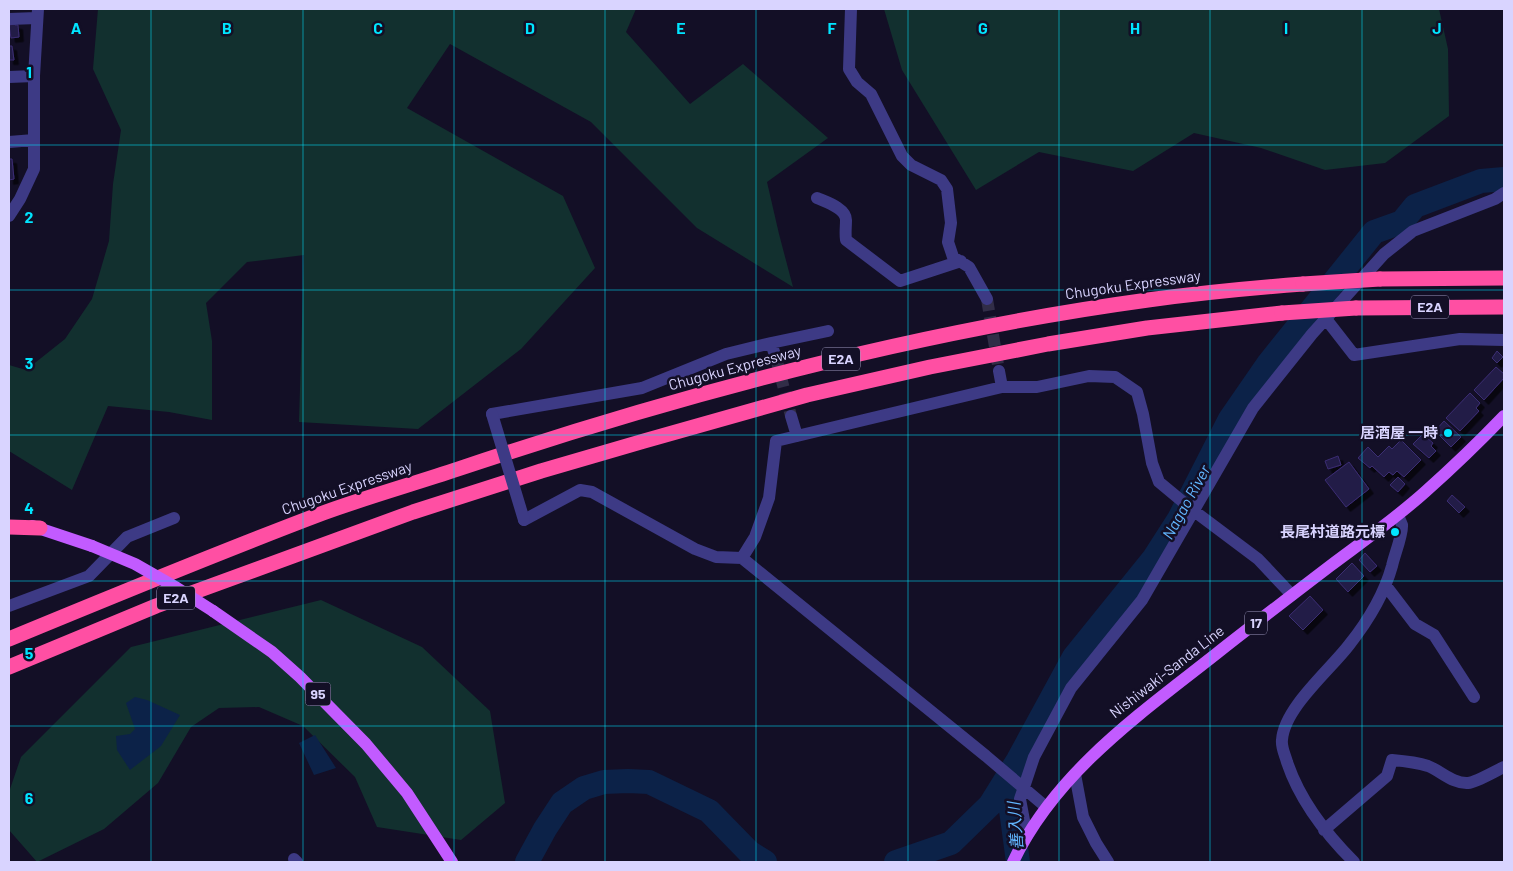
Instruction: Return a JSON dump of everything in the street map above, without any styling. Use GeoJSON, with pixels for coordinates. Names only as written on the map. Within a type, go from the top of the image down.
{"type":"FeatureCollection","features":[{"type":"Feature","properties":{"kind":"highway","name":"Chugoku Expressway"},"geometry":{"type":"LineString","coordinates":[[9,639],[172,572],[327,512],[537,442],[637,412],[925,339],[1039,317],[1208,292],[1380,279],[1504,278]]}},
{"type":"Feature","properties":{"kind":"highway","name":"E2A"},"geometry":{"type":"LineString","coordinates":[[9,668],[156,606],[413,512],[560,466],[807,395],[930,367],[1048,344],[1147,328],[1282,313],[1356,308],[1504,306]]}},
{"type":"Feature","properties":{"kind":"highway"},"geometry":{"type":"LineString","coordinates":[[9,527],[40,528]]}},
{"type":"Feature","properties":{"kind":"main road","name":"Nishiwaki-Sanda Line"},"geometry":{"type":"LineString","coordinates":[[1013,862],[1024,839],[1046,807],[1075,774],[1116,733],[1292,595],[1398,515],[1426,492],[1504,416]]}},
{"type":"Feature","properties":{"kind":"main road","name":"95"},"geometry":{"type":"LineString","coordinates":[[9,520],[40,528],[92,546],[135,564],[213,611],[272,652],[300,677],[366,744],[407,793],[452,862]]}},
{"type":"Feature","properties":{"kind":"street"},"geometry":{"type":"LineString","coordinates":[[851,9],[849,69],[857,82],[870,94],[902,156],[911,165],[941,180],[947,188],[951,223],[948,242],[953,257],[969,266],[987,299]]}},
{"type":"Feature","properties":{"kind":"street"},"geometry":{"type":"LineString","coordinates":[[9,19],[37,13],[34,76],[34,169],[20,199],[9,216]]}},
{"type":"Feature","properties":{"kind":"street"},"geometry":{"type":"LineString","coordinates":[[9,77],[34,76]]}},
{"type":"Feature","properties":{"kind":"street"},"geometry":{"type":"LineString","coordinates":[[9,142],[34,140]]}},
{"type":"Feature","properties":{"kind":"street"},"geometry":{"type":"LineString","coordinates":[[1024,839],[1020,799],[1034,757],[1071,688],[1142,600],[1253,408],[1326,319],[1384,254],[1413,231],[1495,199],[1504,193]]}},
{"type":"Feature","properties":{"kind":"street"},"geometry":{"type":"LineString","coordinates":[[817,198],[844,212],[846,218],[844,231],[846,240],[900,281],[961,262]]}},
{"type":"Feature","properties":{"kind":"street"},"geometry":{"type":"LineString","coordinates":[[1326,319],[1354,355],[1460,340],[1504,340]]}},
{"type":"Feature","properties":{"kind":"street"},"geometry":{"type":"LineString","coordinates":[[828,331],[726,354],[642,388],[492,414],[524,520],[580,490],[592,492],[695,549],[716,557],[742,558],[1024,786],[1046,807]]}},
{"type":"Feature","properties":{"kind":"street"},"geometry":{"type":"LineString","coordinates":[[771,343],[776,358]]}},
{"type":"Feature","properties":{"kind":"street"},"geometry":{"type":"LineString","coordinates":[[998,371],[1002,388]]}},
{"type":"Feature","properties":{"kind":"street"},"geometry":{"type":"LineString","coordinates":[[742,558],[755,537],[770,498],[776,441],[1002,388],[1037,386],[1089,376],[1115,377],[1137,392],[1152,464],[1159,482],[1258,559],[1292,595]]}},
{"type":"Feature","properties":{"kind":"street"},"geometry":{"type":"LineString","coordinates":[[791,416],[797,436]]}},
{"type":"Feature","properties":{"kind":"street"},"geometry":{"type":"LineString","coordinates":[[1354,862],[1324,830],[1311,810],[1296,784],[1284,754],[1282,739],[1285,727],[1296,706],[1349,646],[1368,620],[1386,586],[1402,527],[1398,515]]}},
{"type":"Feature","properties":{"kind":"street"},"geometry":{"type":"LineString","coordinates":[[9,606],[89,576],[127,537],[174,518]]}},
{"type":"Feature","properties":{"kind":"street"},"geometry":{"type":"LineString","coordinates":[[1386,586],[1415,624],[1434,635],[1474,697]]}},
{"type":"Feature","properties":{"kind":"street"},"geometry":{"type":"LineString","coordinates":[[1324,830],[1387,776],[1392,760],[1429,767],[1458,781],[1468,783],[1504,767]]}},
{"type":"Feature","properties":{"kind":"street"},"geometry":{"type":"LineString","coordinates":[[1075,774],[1084,817],[1096,843],[1108,862]]}},
{"type":"Feature","properties":{"kind":"green space"},"geometry":{"type":"Polygon","coordinates":[[[98,9],[636,9],[626,32],[690,104],[743,64],[828,138],[767,182],[793,287],[697,228],[591,122],[450,44],[407,108],[563,196],[595,268],[521,349],[418,429],[299,422],[304,255],[247,262],[206,303],[212,341],[212,420],[169,412],[108,406],[72,490],[9,451],[9,365],[26,370],[65,339],[92,299],[109,241],[113,184],[121,130],[93,69],[98,9]]]}},
{"type":"Feature","properties":{"kind":"green space"},"geometry":{"type":"Polygon","coordinates":[[[884,9],[1439,9],[1448,49],[1449,116],[1385,163],[1325,170],[1261,148],[1194,133],[1133,171],[1039,152],[976,190],[902,70],[884,9]]]}},
{"type":"Feature","properties":{"kind":"green space"},"geometry":{"type":"Polygon","coordinates":[[[321,600],[422,647],[490,711],[505,803],[461,840],[377,827],[355,777],[303,726],[259,707],[219,708],[191,727],[158,783],[104,829],[37,862],[9,830],[9,792],[21,757],[131,647],[321,600]]]}},
{"type":"Feature","properties":{"kind":"water"},"geometry":{"type":"Polygon","coordinates":[[[135,697],[147,700],[180,715],[161,746],[130,770],[117,750],[116,736],[130,734],[135,729],[126,703],[135,697]]]}},
{"type":"Feature","properties":{"kind":"water"},"geometry":{"type":"Polygon","coordinates":[[[315,735],[336,768],[314,775],[299,743],[315,735]]]}},
{"type":"Feature","properties":{"kind":"building"},"geometry":{"type":"Polygon","coordinates":[[[9,25],[18,25],[19,37],[11,38],[9,25]]]}},
{"type":"Feature","properties":{"kind":"building"},"geometry":{"type":"Polygon","coordinates":[[[9,46],[12,46],[14,60],[9,60],[9,46]]]}},
{"type":"Feature","properties":{"kind":"building"},"geometry":{"type":"Polygon","coordinates":[[[9,159],[12,159],[14,179],[9,180],[9,159]]]}},
{"type":"Feature","properties":{"kind":"building"},"geometry":{"type":"Polygon","coordinates":[[[1497,351],[1503,357],[1497,363],[1492,358],[1497,351]]]}},
{"type":"Feature","properties":{"kind":"building"},"geometry":{"type":"Polygon","coordinates":[[[1496,367],[1504,374],[1504,378],[1484,400],[1474,390],[1496,367]]]}},
{"type":"Feature","properties":{"kind":"building"},"geometry":{"type":"Polygon","coordinates":[[[1470,393],[1480,403],[1476,408],[1479,411],[1460,431],[1446,418],[1470,393]]]}},
{"type":"Feature","properties":{"kind":"building"},"geometry":{"type":"Polygon","coordinates":[[[1444,421],[1461,437],[1451,447],[1435,431],[1444,421]]]}},
{"type":"Feature","properties":{"kind":"building"},"geometry":{"type":"Polygon","coordinates":[[[1423,434],[1433,443],[1431,446],[1436,451],[1429,458],[1413,444],[1423,434]]]}},
{"type":"Feature","properties":{"kind":"building"},"geometry":{"type":"Polygon","coordinates":[[[1401,440],[1421,460],[1404,477],[1397,471],[1393,475],[1389,472],[1384,477],[1372,466],[1370,468],[1358,458],[1368,447],[1378,457],[1389,446],[1392,449],[1401,440]]]}},
{"type":"Feature","properties":{"kind":"building"},"geometry":{"type":"Polygon","coordinates":[[[1338,456],[1341,465],[1328,469],[1325,461],[1338,456]]]}},
{"type":"Feature","properties":{"kind":"building"},"geometry":{"type":"Polygon","coordinates":[[[1349,462],[1369,489],[1346,507],[1325,480],[1349,462]]]}},
{"type":"Feature","properties":{"kind":"building"},"geometry":{"type":"Polygon","coordinates":[[[1398,477],[1405,484],[1398,492],[1390,485],[1398,477]]]}},
{"type":"Feature","properties":{"kind":"building"},"geometry":{"type":"Polygon","coordinates":[[[1452,495],[1465,507],[1459,513],[1447,501],[1452,495]]]}},
{"type":"Feature","properties":{"kind":"building"},"geometry":{"type":"Polygon","coordinates":[[[1365,553],[1377,566],[1370,572],[1359,560],[1365,553]]]}},
{"type":"Feature","properties":{"kind":"building"},"geometry":{"type":"Polygon","coordinates":[[[1352,563],[1364,576],[1348,592],[1336,579],[1352,563]]]}},
{"type":"Feature","properties":{"kind":"building"},"geometry":{"type":"Polygon","coordinates":[[[1310,596],[1323,610],[1303,630],[1289,616],[1310,596]]]}},
{"type":"Feature","properties":{"kind":"waterway","name":"Nagao River"},"geometry":{"type":"LineString","coordinates":[[896,862],[951,843],[990,805],[1018,760],[1074,657],[1154,558],[1179,519],[1230,419],[1268,364],[1374,232],[1402,222],[1415,206],[1481,181],[1504,179]]}},
{"type":"Feature","properties":{"kind":"waterway","name":"善入川"},"geometry":{"type":"LineString","coordinates":[[1017,769],[1011,810],[1018,862]]}},
{"type":"Feature","properties":{"kind":"waterway","name":"Nagao River"},"geometry":{"type":"LineString","coordinates":[[527,862],[562,803],[584,788],[604,782],[628,781],[649,782],[709,811],[749,852],[765,862]]}},
{"type":"Feature","properties":{"kind":"tunnel"},"geometry":{"type":"LineString","coordinates":[[987,299],[999,371]]}},
{"type":"Feature","properties":{"kind":"tunnel"},"geometry":{"type":"LineString","coordinates":[[776,358],[791,416]]}},
{"type":"Feature","properties":{"kind":"place","name":"居酒屋 一時"},"geometry":{"type":"Point","coordinates":[1448,433]}},
{"type":"Feature","properties":{"kind":"place","name":"長尾村道路元標"},"geometry":{"type":"Point","coordinates":[1395,532]}}]}
